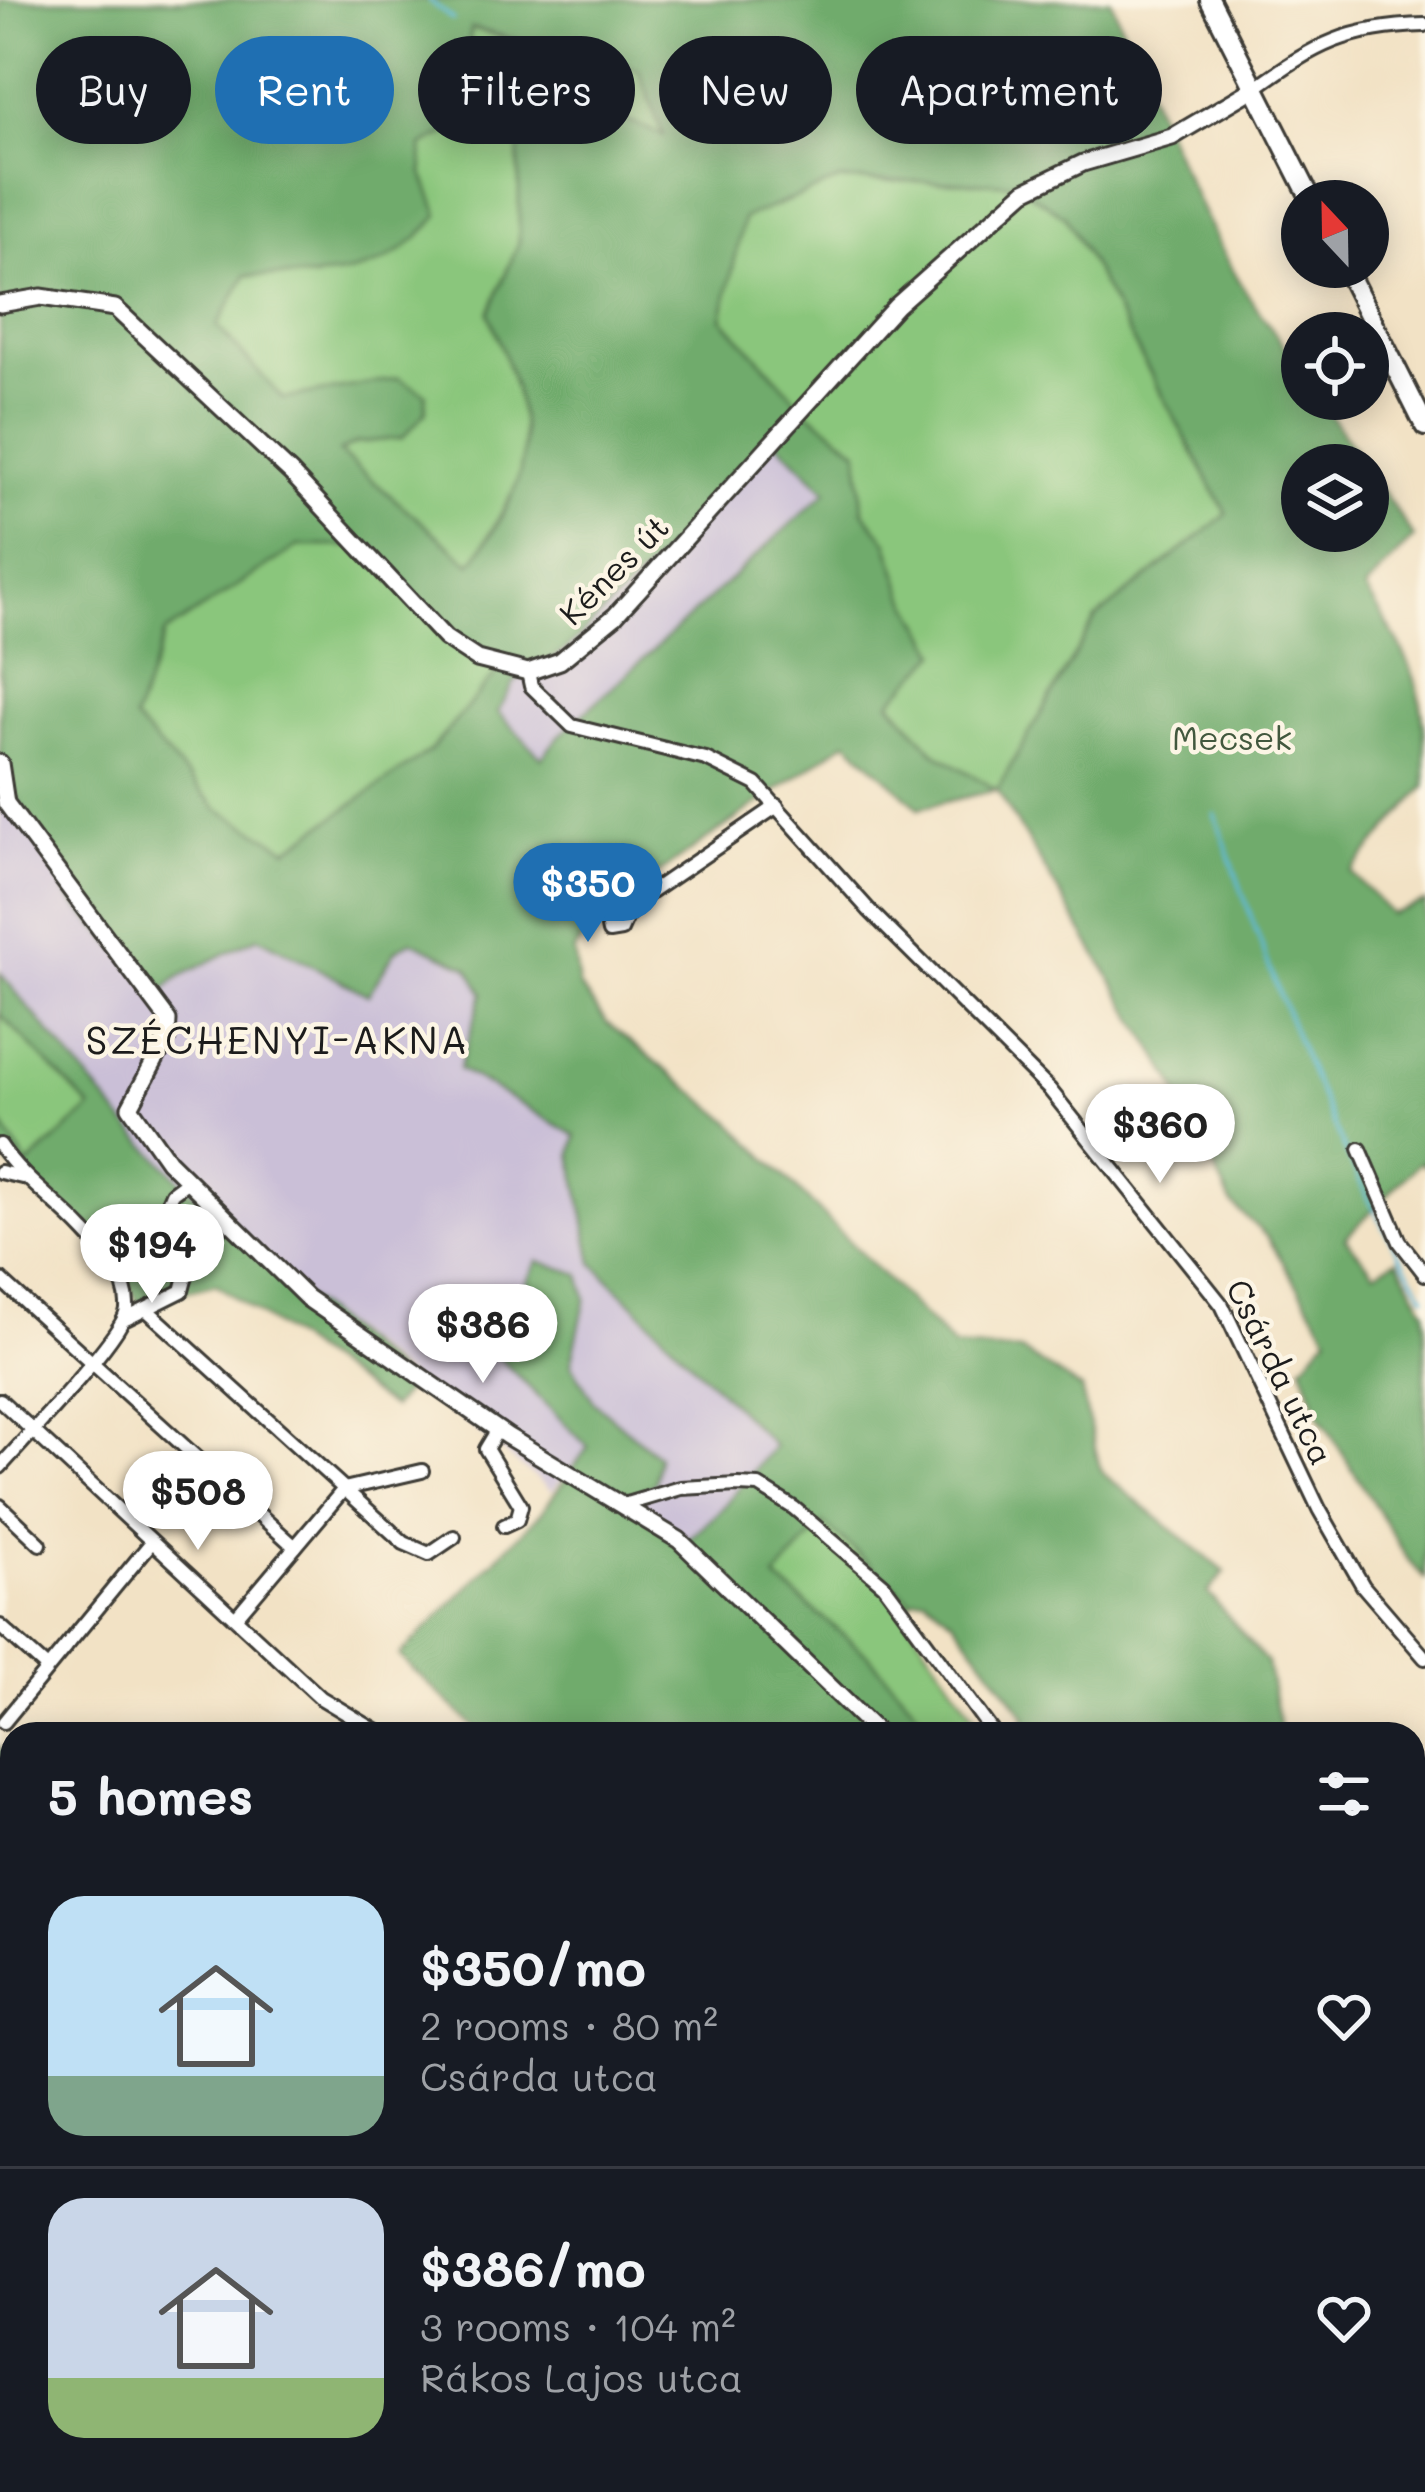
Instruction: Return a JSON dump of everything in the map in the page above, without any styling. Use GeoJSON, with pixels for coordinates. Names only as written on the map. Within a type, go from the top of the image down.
{"type":"FeatureCollection","features":[{"type":"Feature","properties":{"kind":"main road"},"geometry":{"type":"LineString","coordinates":[[1210,0],[1301,180]]}},
{"type":"Feature","properties":{"kind":"main road"},"geometry":{"type":"LineString","coordinates":[[1356,288],[1425,426]]}},
{"type":"Feature","properties":{"kind":"street"},"geometry":{"type":"LineString","coordinates":[[1255,88],[1334,37],[1357,29],[1425,25]]}},
{"type":"Feature","properties":{"kind":"street","name":"Kénes út"},"geometry":{"type":"LineString","coordinates":[[528,672],[560,661],[615,616],[896,307],[1024,191],[1082,164],[1167,139],[1255,88]]}},
{"type":"Feature","properties":{"kind":"street"},"geometry":{"type":"LineString","coordinates":[[0,304],[41,297],[115,308],[259,440],[446,638],[477,659],[528,672]]}},
{"type":"Feature","properties":{"kind":"street","name":"Csárda utca"},"geometry":{"type":"LineString","coordinates":[[528,672],[531,686],[572,726],[706,758],[756,784],[869,910],[1051,1090],[1198,1270],[1236,1329],[1318,1510],[1363,1586],[1425,1658]]}},
{"type":"Feature","properties":{"kind":"street"},"geometry":{"type":"LineString","coordinates":[[1,770],[3,806],[168,1020],[167,1038],[130,1107],[149,1139],[307,1298],[499,1430],[689,1549],[867,1722]]}},
{"type":"Feature","properties":{"kind":"street"},"geometry":{"type":"LineString","coordinates":[[629,912],[697,856],[777,806]]}},
{"type":"Feature","properties":{"kind":"street"},"geometry":{"type":"LineString","coordinates":[[0,1145],[22,1177],[106,1255],[122,1279],[126,1319]]}},
{"type":"Feature","properties":{"kind":"street"},"geometry":{"type":"LineString","coordinates":[[1360,1149],[1400,1242],[1425,1274]]}},
{"type":"Feature","properties":{"kind":"street"},"geometry":{"type":"LineString","coordinates":[[0,1172],[22,1177]]}},
{"type":"Feature","properties":{"kind":"street"},"geometry":{"type":"LineString","coordinates":[[0,1467],[126,1319],[174,1299],[187,1280],[187,1253],[167,1205],[188,1181]]}},
{"type":"Feature","properties":{"kind":"street"},"geometry":{"type":"LineString","coordinates":[[0,1279],[295,1546]]}},
{"type":"Feature","properties":{"kind":"street"},"geometry":{"type":"LineString","coordinates":[[147,1310],[420,1552],[429,1554],[454,1537]]}},
{"type":"Feature","properties":{"kind":"street"},"geometry":{"type":"LineString","coordinates":[[0,1400],[322,1698],[361,1722]]}},
{"type":"Feature","properties":{"kind":"street"},"geometry":{"type":"LineString","coordinates":[[499,1430],[486,1449],[521,1506],[517,1520],[504,1526]]}},
{"type":"Feature","properties":{"kind":"street"},"geometry":{"type":"LineString","coordinates":[[236,1617],[344,1489],[422,1471]]}},
{"type":"Feature","properties":{"kind":"street"},"geometry":{"type":"LineString","coordinates":[[623,1505],[680,1488],[759,1486],[794,1508],[884,1585],[985,1722]]}},
{"type":"Feature","properties":{"kind":"street"},"geometry":{"type":"LineString","coordinates":[[0,1506],[40,1544]]}},
{"type":"Feature","properties":{"kind":"street"},"geometry":{"type":"LineString","coordinates":[[2,1720],[152,1543]]}},
{"type":"Feature","properties":{"kind":"street"},"geometry":{"type":"LineString","coordinates":[[0,1626],[47,1668]]}},
{"type":"Feature","properties":{"kind":"shaded area"},"geometry":{"type":"Polygon","coordinates":[[[776,441],[827,490],[558,737],[543,759],[498,712],[516,681],[567,649],[776,441]]]}},
{"type":"Feature","properties":{"kind":"shaded area"},"geometry":{"type":"Polygon","coordinates":[[[10,781],[70,898],[179,977],[258,936],[396,950],[411,941],[469,966],[483,993],[460,1069],[576,1136],[593,1263],[775,1446],[721,1510],[687,1541],[627,1500],[658,1456],[594,1402],[571,1364],[586,1298],[538,1261],[588,1446],[552,1491],[254,1255],[129,1128],[0,973],[0,795],[10,781]]]}},
{"type":"Feature","properties":{"kind":"green space","name":"Mecsek"},"geometry":{"type":"Polygon","coordinates":[[[0,0],[1111,0],[1126,36],[856,36],[856,144],[1162,144],[1162,122],[1228,260],[1281,344],[1281,420],[1334,420],[1350,444],[1281,444],[1281,552],[1389,552],[1389,501],[1414,537],[1365,589],[1398,641],[1416,682],[1425,787],[1351,872],[1391,914],[1425,902],[1425,1166],[1420,1162],[1345,1238],[1375,1272],[1397,1259],[1425,1310],[1425,1578],[1409,1561],[1320,1417],[1302,1366],[1328,1335],[1268,1238],[1231,1203],[1172,1080],[997,790],[919,808],[847,741],[598,916],[574,951],[579,986],[607,1023],[729,1120],[954,1347],[1021,1351],[1081,1389],[1101,1472],[1225,1572],[1208,1593],[1267,1663],[1279,1722],[1022,1722],[1026,1717],[954,1620],[925,1597],[911,1600],[823,1523],[775,1578],[869,1656],[927,1722],[469,1722],[399,1656],[540,1514],[588,1447],[491,1349],[538,1261],[580,1274],[586,1298],[571,1364],[594,1402],[658,1456],[655,1483],[628,1501],[687,1540],[721,1510],[774,1446],[593,1263],[572,1154],[576,1136],[459,1069],[483,993],[468,967],[411,941],[396,950],[368,995],[258,937],[179,977],[160,993],[70,898],[0,766],[0,0]],[[471,28],[470,36],[418,36],[418,144],[426,144],[422,146],[423,174],[439,215],[417,238],[396,254],[352,272],[304,277],[246,275],[217,326],[283,399],[399,378],[426,394],[426,412],[402,438],[355,443],[339,452],[471,564],[511,497],[524,442],[514,385],[489,313],[519,242],[519,144],[635,144],[635,124],[659,133],[659,144],[832,144],[832,36],[659,36],[659,124],[635,69],[635,36],[503,36],[471,28]],[[840,180],[744,218],[722,318],[807,411],[858,450],[863,511],[887,541],[905,595],[938,653],[890,702],[934,752],[997,790],[1095,619],[1227,514],[1065,216],[1014,183],[840,180]],[[776,441],[567,649],[515,681],[498,712],[542,758],[558,737],[827,491],[776,441]],[[298,546],[165,633],[134,720],[218,809],[288,849],[431,750],[498,671],[457,644],[368,546],[298,546]]]}},
{"type":"Feature","properties":{"kind":"green space"},"geometry":{"type":"Polygon","coordinates":[[[471,28],[496,36],[470,36],[471,28]]]}},
{"type":"Feature","properties":{"kind":"green space"},"geometry":{"type":"Polygon","coordinates":[[[635,69],[659,124],[659,135],[635,125],[635,69]]]}},
{"type":"Feature","properties":{"kind":"green space"},"geometry":{"type":"Polygon","coordinates":[[[519,144],[519,242],[489,313],[522,405],[524,473],[472,565],[339,452],[356,443],[402,438],[399,378],[283,399],[217,326],[246,275],[316,278],[423,174],[422,146],[519,144]]]}},
{"type":"Feature","properties":{"kind":"green space"},"geometry":{"type":"Polygon","coordinates":[[[840,180],[1014,183],[1065,216],[1227,515],[1095,619],[997,790],[934,752],[890,701],[938,653],[905,595],[887,541],[863,511],[858,450],[807,411],[722,318],[743,218],[840,180]]]}},
{"type":"Feature","properties":{"kind":"green space"},"geometry":{"type":"Polygon","coordinates":[[[298,545],[368,546],[499,670],[431,750],[288,850],[218,809],[134,720],[164,633],[298,545]]]}},
{"type":"Feature","properties":{"kind":"green space"},"geometry":{"type":"Polygon","coordinates":[[[0,973],[129,1128],[254,1255],[411,1384],[392,1408],[216,1284],[138,1303],[97,1240],[0,1158],[0,1121],[28,1165],[91,1108],[0,1014],[0,973]]]}},
{"type":"Feature","properties":{"kind":"green space"},"geometry":{"type":"Polygon","coordinates":[[[0,1014],[91,1108],[27,1165],[0,1121],[0,1014]]]}},
{"type":"Feature","properties":{"kind":"green space"},"geometry":{"type":"Polygon","coordinates":[[[823,1522],[911,1600],[906,1617],[979,1722],[927,1722],[869,1656],[775,1578],[823,1522]]]}},
{"type":"Feature","properties":{"kind":"waterway"},"geometry":{"type":"LineString","coordinates":[[429,0],[453,20]]}},
{"type":"Feature","properties":{"kind":"waterway"},"geometry":{"type":"LineString","coordinates":[[1215,814],[1332,1123],[1425,1296]]}},
{"type":"Feature","properties":{"kind":"district","name":"SZÉCHENYI-AKNA"},"geometry":{"type":"Point","coordinates":[278,1040]}}]}
